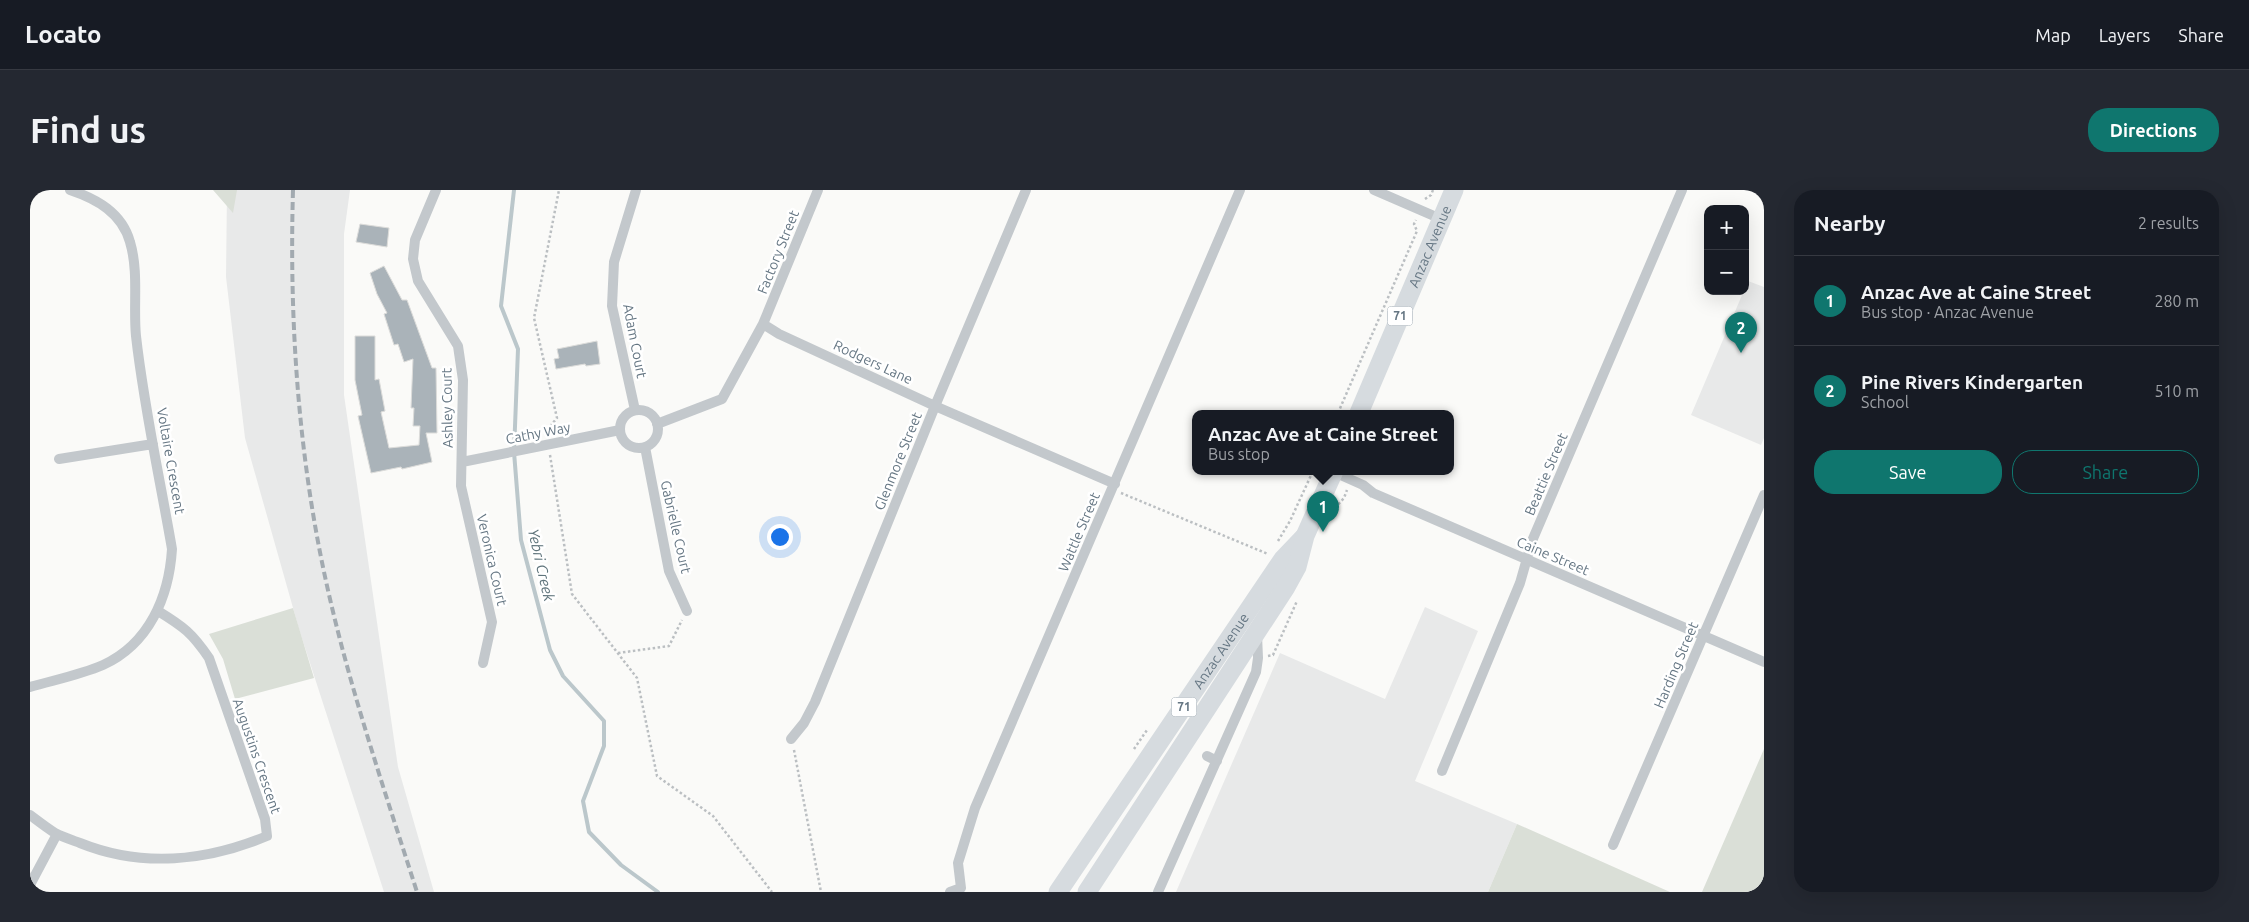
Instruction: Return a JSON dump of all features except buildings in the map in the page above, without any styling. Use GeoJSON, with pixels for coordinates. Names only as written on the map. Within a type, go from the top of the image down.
{"type":"FeatureCollection","features":[{"type":"Feature","properties":{"kind":"highway","name":"Anzac Avenue"},"geometry":{"type":"LineString","coordinates":[[1360,410],[1454,190]]}},
{"type":"Feature","properties":{"kind":"highway","name":"Anzac Avenue"},"geometry":{"type":"LineString","coordinates":[[1087,892],[1297,567],[1304,536],[1332,475]]}},
{"type":"Feature","properties":{"kind":"highway","name":"Anzac Avenue"},"geometry":{"type":"LineString","coordinates":[[1058,892],[1283,559],[1304,536]]}},
{"type":"Feature","properties":{"kind":"street","name":"Voltaire Crescent"},"geometry":{"type":"LineString","coordinates":[[30,687],[104,664],[128,650],[142,636],[158,611],[171,571],[172,549],[136,336],[134,265],[130,241],[122,225],[112,212],[97,200],[70,190]]}},
{"type":"Feature","properties":{"kind":"street","name":"Ashley Court"},"geometry":{"type":"LineString","coordinates":[[436,190],[415,240],[414,259],[418,281],[458,346],[463,380],[462,462]]}},
{"type":"Feature","properties":{"kind":"street","name":"Adam Court"},"geometry":{"type":"LineString","coordinates":[[635,410],[612,306],[614,262],[636,190]]}},
{"type":"Feature","properties":{"kind":"street","name":"Factory Street"},"geometry":{"type":"LineString","coordinates":[[763,324],[818,190]]}},
{"type":"Feature","properties":{"kind":"street","name":"Glenmore Street"},"geometry":{"type":"LineString","coordinates":[[791,739],[804,723],[815,702],[935,406],[1026,190]]}},
{"type":"Feature","properties":{"kind":"street","name":"Wattle Street"},"geometry":{"type":"LineString","coordinates":[[963,890],[958,863],[975,808],[1240,190]]}},
{"type":"Feature","properties":{"kind":"street"},"geometry":{"type":"LineString","coordinates":[[1374,190],[1442,218]]}},
{"type":"Feature","properties":{"kind":"street","name":"Beattie Street"},"geometry":{"type":"LineString","coordinates":[[1442,771],[1520,583],[1536,532],[1682,190]]}},
{"type":"Feature","properties":{"kind":"street"},"geometry":{"type":"LineString","coordinates":[[657,424],[722,399],[763,324]]}},
{"type":"Feature","properties":{"kind":"street","name":"Rodgers Lane"},"geometry":{"type":"LineString","coordinates":[[763,324],[779,334],[935,406],[1115,484]]}},
{"type":"Feature","properties":{"kind":"street"},"geometry":{"type":"LineString","coordinates":[[635,410],[647,412],[657,424],[657,436],[650,445],[645,447],[628,445],[624,441],[620,430],[620,424],[626,415],[635,410]]}},
{"type":"Feature","properties":{"kind":"street","name":"Cathy Way"},"geometry":{"type":"LineString","coordinates":[[462,462],[620,430]]}},
{"type":"Feature","properties":{"kind":"street"},"geometry":{"type":"LineString","coordinates":[[59,459],[153,444]]}},
{"type":"Feature","properties":{"kind":"street","name":"Gabrielle Court"},"geometry":{"type":"LineString","coordinates":[[645,447],[669,571],[687,611]]}},
{"type":"Feature","properties":{"kind":"street","name":"Veronica Court"},"geometry":{"type":"LineString","coordinates":[[462,462],[461,486],[492,622],[483,663]]}},
{"type":"Feature","properties":{"kind":"street","name":"Caine Street"},"geometry":{"type":"LineString","coordinates":[[1342,475],[1363,485],[1373,493],[1764,662]]}},
{"type":"Feature","properties":{"kind":"street","name":"Harding Street"},"geometry":{"type":"LineString","coordinates":[[1613,846],[1764,495]]}},
{"type":"Feature","properties":{"kind":"street","name":"Augustins Crescent"},"geometry":{"type":"LineString","coordinates":[[30,815],[57,834],[95,849],[130,857],[170,859],[214,854],[238,848],[268,836],[265,819],[209,658],[195,637],[158,611]]}},
{"type":"Feature","properties":{"kind":"street"},"geometry":{"type":"LineString","coordinates":[[1158,892],[1256,672],[1258,658],[1256,632]]}},
{"type":"Feature","properties":{"kind":"street"},"geometry":{"type":"LineString","coordinates":[[1207,756],[1217,760]]}},
{"type":"Feature","properties":{"kind":"street"},"geometry":{"type":"LineString","coordinates":[[30,885],[57,834]]}},
{"type":"Feature","properties":{"kind":"street"},"geometry":{"type":"LineString","coordinates":[[950,892],[963,890]]}},
{"type":"Feature","properties":{"kind":"path"},"geometry":{"type":"LineString","coordinates":[[560,190],[534,318],[557,418],[547,430],[572,594],[637,678],[657,776],[713,816],[772,892]]}},
{"type":"Feature","properties":{"kind":"path"},"geometry":{"type":"LineString","coordinates":[[1339,410],[1417,231],[1414,224],[1425,199],[1431,195],[1433,190]]}},
{"type":"Feature","properties":{"kind":"path"},"geometry":{"type":"LineString","coordinates":[[1302,495],[1311,475]]}},
{"type":"Feature","properties":{"kind":"path"},"geometry":{"type":"LineString","coordinates":[[1115,484],[1121,493],[1283,559]]}},
{"type":"Feature","properties":{"kind":"path"},"geometry":{"type":"LineString","coordinates":[[618,653],[669,646],[687,611]]}},
{"type":"Feature","properties":{"kind":"path"},"geometry":{"type":"LineString","coordinates":[[791,739],[821,892]]}},
{"type":"Feature","properties":{"kind":"shaded area"},"geometry":{"type":"Polygon","coordinates":[[[213,190],[237,190],[233,213],[213,190]]]}},
{"type":"Feature","properties":{"kind":"shaded area"},"geometry":{"type":"Polygon","coordinates":[[[227,190],[350,190],[344,234],[344,395],[398,767],[434,892],[384,892],[299,629],[245,438],[226,277],[227,190]]]}},
{"type":"Feature","properties":{"kind":"shaded area"},"geometry":{"type":"Polygon","coordinates":[[[1749,281],[1764,287],[1764,438],[1761,445],[1691,415],[1742,295],[1749,295],[1749,281]]]}},
{"type":"Feature","properties":{"kind":"shaded area"},"geometry":{"type":"Polygon","coordinates":[[[1425,607],[1478,631],[1415,781],[1517,824],[1488,892],[1176,892],[1280,653],[1385,699],[1425,607]]]}},
{"type":"Feature","properties":{"kind":"shaded area"},"geometry":{"type":"Polygon","coordinates":[[[293,608],[314,678],[235,699],[223,659],[209,634],[293,608]]]}},
{"type":"Feature","properties":{"kind":"shaded area"},"geometry":{"type":"Polygon","coordinates":[[[1764,749],[1764,892],[1702,892],[1764,749]]]}},
{"type":"Feature","properties":{"kind":"shaded area"},"geometry":{"type":"Polygon","coordinates":[[[1517,824],[1670,892],[1488,892],[1517,824]]]}},
{"type":"Feature","properties":{"kind":"waterway","name":"Yebri Creek"},"geometry":{"type":"LineString","coordinates":[[514,190],[501,306],[518,349],[514,452],[521,540],[550,650],[563,676],[604,721],[604,746],[583,801],[589,832],[621,865],[658,892]]}},
{"type":"Feature","properties":{"kind":"railway"},"geometry":{"type":"LineString","coordinates":[[293,190],[293,293],[298,396],[319,549],[349,673],[370,746],[417,892]]}},
{"type":"Feature","properties":{"kind":"place","name":"Pine Rivers Kindergarten"},"geometry":{"type":"Point","coordinates":[1741,353]}},
{"type":"Feature","properties":{"kind":"place","name":"Anzac Ave at Caine Street"},"geometry":{"type":"Point","coordinates":[1323,532]}}]}
